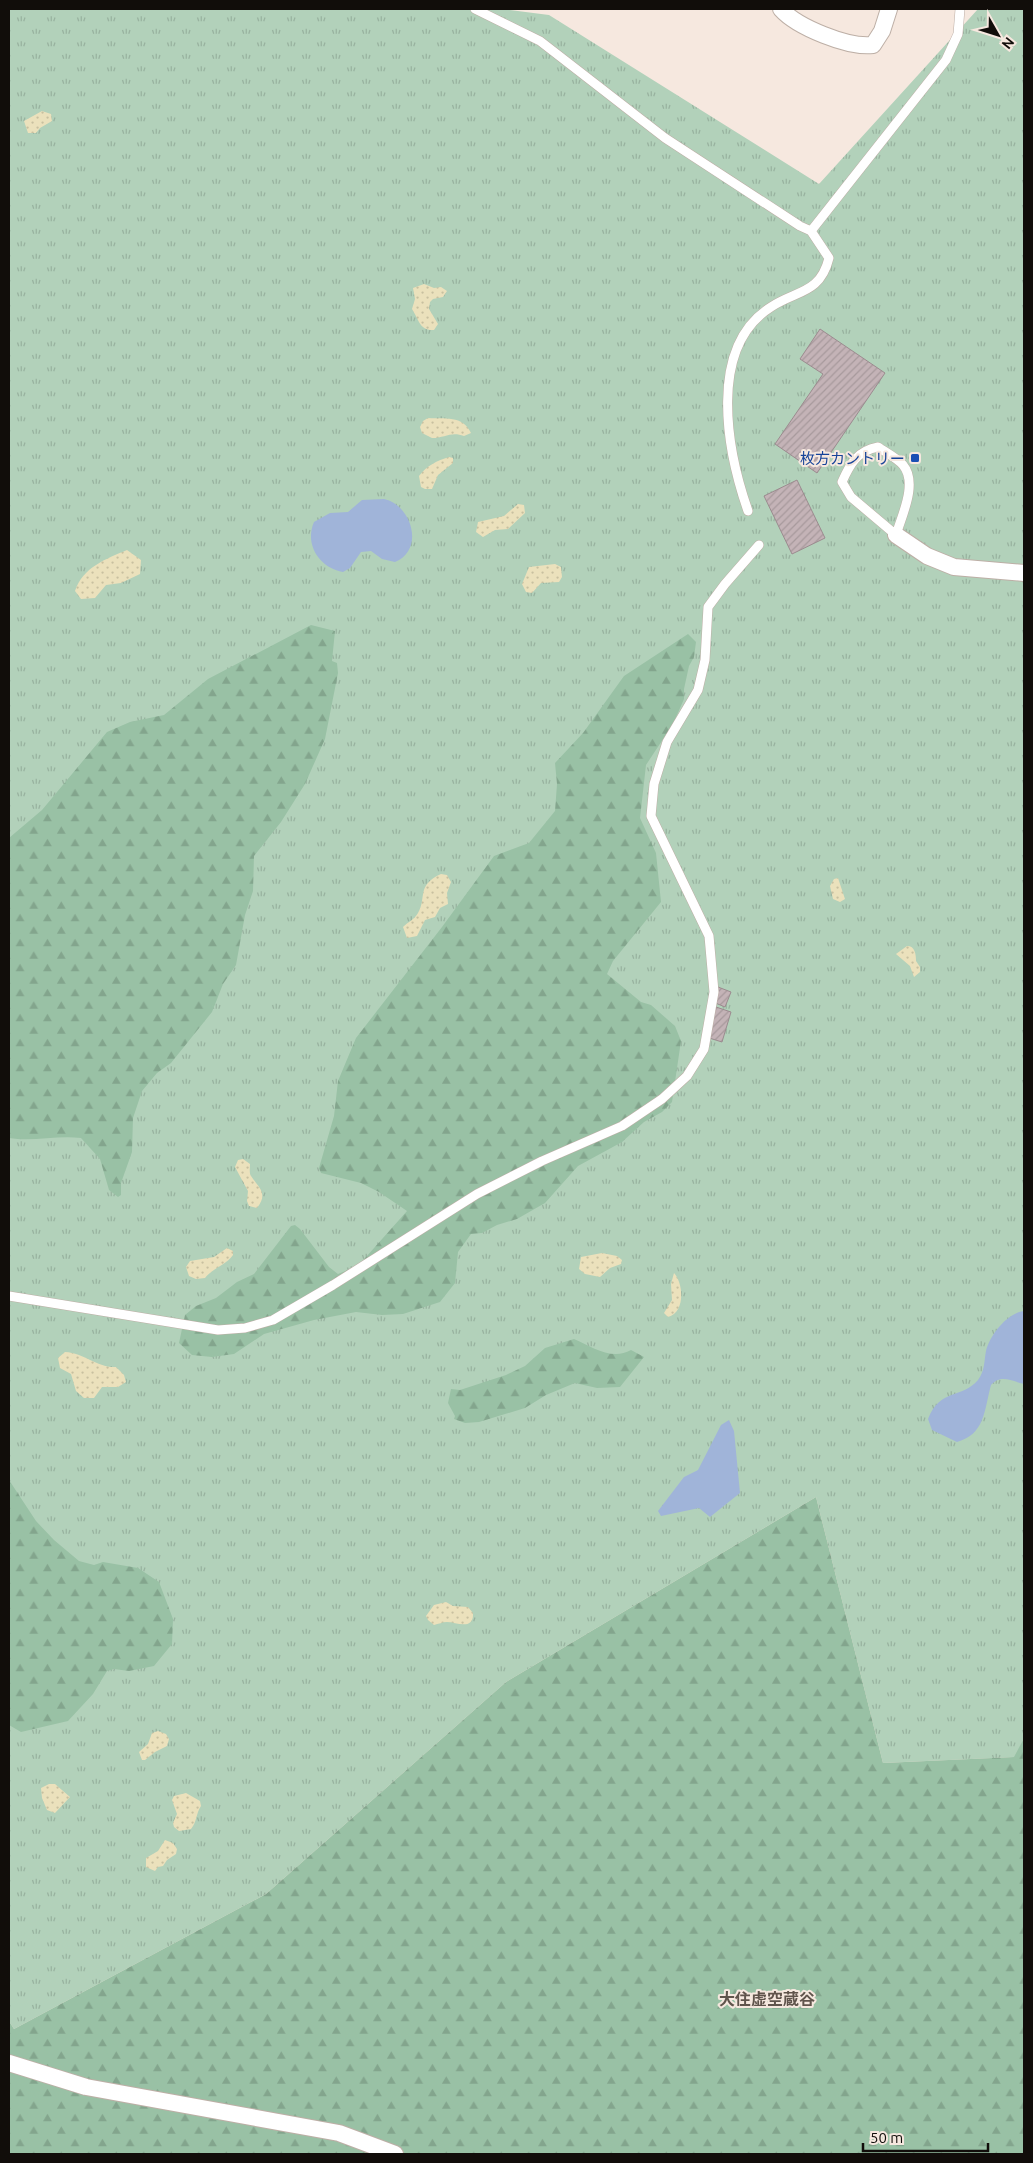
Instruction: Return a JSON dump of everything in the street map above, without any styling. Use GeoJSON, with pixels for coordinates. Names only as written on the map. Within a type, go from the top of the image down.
{"type":"FeatureCollection","features":[{"type":"Feature","properties":{"kind":"street"},"geometry":{"type":"LineString","coordinates":[[781,9],[789,18],[822,34],[864,46],[873,45],[882,31],[889,9]]}},
{"type":"Feature","properties":{"kind":"street"},"geometry":{"type":"LineString","coordinates":[[896,535],[927,556],[954,567],[1024,573]]}},
{"type":"Feature","properties":{"kind":"street"},"geometry":{"type":"LineString","coordinates":[[9,2063],[86,2087],[339,2133],[395,2154]]}},
{"type":"Feature","properties":{"kind":"lane"},"geometry":{"type":"LineString","coordinates":[[475,9],[540,41],[665,138],[800,226],[811,231],[829,258],[825,274],[809,289],[771,307],[750,324],[737,345],[728,383],[730,444],[748,511]]}},
{"type":"Feature","properties":{"kind":"lane"},"geometry":{"type":"LineString","coordinates":[[811,231],[946,60],[958,34],[960,9]]}},
{"type":"Feature","properties":{"kind":"lane"},"geometry":{"type":"LineString","coordinates":[[878,447],[903,465],[908,475],[911,489],[896,535],[851,497],[842,482],[848,468],[859,453],[866,449],[878,447]]}},
{"type":"Feature","properties":{"kind":"lane"},"geometry":{"type":"LineString","coordinates":[[9,1296],[218,1330],[245,1328],[274,1320],[477,1194],[542,1161],[622,1126],[662,1099],[687,1076],[704,1048],[714,992],[709,936],[651,816],[654,784],[667,742],[698,690],[705,660],[708,607],[759,545]]}},
{"type":"Feature","properties":{"kind":"green space"},"geometry":{"type":"Polygon","coordinates":[[[9,9],[503,9],[549,15],[819,184],[978,9],[1024,9],[1024,1738],[1015,1757],[883,1763],[816,1497],[506,1682],[266,1894],[14,2029],[9,2021],[9,9]]]}},
{"type":"Feature","properties":{"kind":"green space"},"geometry":{"type":"Polygon","coordinates":[[[311,625],[335,631],[332,661],[337,663],[338,673],[325,739],[305,784],[281,822],[254,856],[253,891],[245,915],[236,965],[223,984],[212,1012],[171,1063],[157,1073],[142,1091],[133,1118],[132,1152],[121,1183],[121,1195],[118,1197],[109,1190],[100,1159],[81,1138],[9,1138],[9,838],[42,810],[107,732],[130,722],[164,715],[208,679],[311,625]]]}},
{"type":"Feature","properties":{"kind":"green space"},"geometry":{"type":"Polygon","coordinates":[[[688,634],[696,642],[694,657],[689,666],[684,689],[684,699],[673,724],[646,765],[640,818],[656,853],[661,902],[613,961],[607,974],[641,1002],[651,1005],[675,1026],[681,1041],[672,1102],[662,1112],[644,1122],[622,1142],[578,1166],[545,1203],[517,1219],[497,1225],[482,1233],[471,1234],[458,1252],[455,1283],[440,1302],[403,1314],[382,1315],[356,1312],[314,1320],[264,1334],[234,1354],[212,1357],[192,1355],[179,1343],[185,1315],[196,1306],[216,1298],[237,1282],[254,1274],[291,1226],[295,1225],[300,1229],[329,1267],[338,1274],[358,1266],[407,1211],[379,1192],[361,1183],[321,1173],[319,1168],[334,1116],[338,1081],[356,1038],[494,856],[529,843],[555,811],[557,784],[555,763],[583,733],[624,676],[688,634]]]}},
{"type":"Feature","properties":{"kind":"green space"},"geometry":{"type":"Polygon","coordinates":[[[574,1339],[602,1352],[617,1354],[631,1350],[644,1357],[620,1387],[597,1388],[575,1383],[546,1395],[525,1408],[479,1422],[465,1423],[454,1419],[455,1416],[448,1403],[451,1389],[460,1390],[506,1375],[525,1366],[545,1348],[574,1339]]]}},
{"type":"Feature","properties":{"kind":"green space"},"geometry":{"type":"Polygon","coordinates":[[[9,1480],[36,1521],[54,1540],[79,1561],[94,1565],[103,1562],[138,1568],[159,1582],[173,1619],[172,1644],[154,1666],[129,1671],[114,1669],[107,1671],[93,1694],[68,1721],[21,1732],[9,1725],[9,1480]]]}},
{"type":"Feature","properties":{"kind":"green space"},"geometry":{"type":"Polygon","coordinates":[[[816,1497],[883,1763],[1014,1757],[1024,1738],[1024,2154],[9,2154],[9,2021],[14,2029],[266,1894],[506,1682],[816,1497]]]}},
{"type":"Feature","properties":{"kind":"sand"},"geometry":{"type":"Polygon","coordinates":[[[42,111],[51,114],[52,121],[40,128],[36,133],[28,133],[24,121],[42,111]]]}},
{"type":"Feature","properties":{"kind":"sand"},"geometry":{"type":"Polygon","coordinates":[[[424,284],[434,288],[441,287],[447,291],[443,297],[433,299],[430,302],[429,309],[438,324],[434,330],[423,327],[412,309],[415,299],[413,288],[424,284]]]}},
{"type":"Feature","properties":{"kind":"sand"},"geometry":{"type":"Polygon","coordinates":[[[428,418],[447,418],[458,421],[468,427],[471,433],[464,436],[452,434],[432,438],[422,433],[420,427],[423,421],[428,418]]]}},
{"type":"Feature","properties":{"kind":"sand"},"geometry":{"type":"Polygon","coordinates":[[[449,457],[453,458],[453,463],[438,475],[432,489],[421,487],[419,476],[422,472],[432,464],[449,457]]]}},
{"type":"Feature","properties":{"kind":"sand"},"geometry":{"type":"Polygon","coordinates":[[[518,504],[524,505],[525,513],[508,529],[495,530],[483,537],[476,532],[478,522],[504,516],[518,504]]]}},
{"type":"Feature","properties":{"kind":"sand"},"geometry":{"type":"Polygon","coordinates":[[[127,550],[141,560],[140,574],[121,583],[106,585],[95,598],[81,599],[75,591],[89,570],[127,550]]]}},
{"type":"Feature","properties":{"kind":"sand"},"geometry":{"type":"Polygon","coordinates":[[[555,564],[561,567],[562,577],[559,582],[541,583],[532,593],[526,592],[522,584],[529,567],[555,564]]]}},
{"type":"Feature","properties":{"kind":"sand"},"geometry":{"type":"Polygon","coordinates":[[[441,874],[447,875],[451,882],[447,893],[448,904],[440,908],[435,917],[425,920],[417,936],[407,938],[403,927],[418,913],[425,887],[433,878],[441,874]]]}},
{"type":"Feature","properties":{"kind":"sand"},"geometry":{"type":"Polygon","coordinates":[[[838,878],[845,899],[840,902],[833,899],[830,886],[834,879],[838,878]]]}},
{"type":"Feature","properties":{"kind":"sand"},"geometry":{"type":"Polygon","coordinates":[[[907,946],[913,949],[916,961],[920,967],[920,972],[914,977],[910,966],[896,954],[907,946]]]}},
{"type":"Feature","properties":{"kind":"sand"},"geometry":{"type":"Polygon","coordinates":[[[243,1159],[250,1164],[250,1175],[261,1190],[262,1198],[257,1208],[249,1206],[247,1201],[248,1191],[235,1167],[238,1160],[243,1159]]]}},
{"type":"Feature","properties":{"kind":"sand"},"geometry":{"type":"Polygon","coordinates":[[[227,1248],[233,1251],[233,1255],[227,1262],[212,1271],[205,1278],[196,1279],[189,1276],[186,1267],[190,1261],[214,1257],[227,1248]]]}},
{"type":"Feature","properties":{"kind":"sand"},"geometry":{"type":"Polygon","coordinates":[[[602,1253],[617,1256],[622,1260],[621,1264],[610,1268],[600,1277],[585,1274],[579,1269],[581,1257],[602,1253]]]}},
{"type":"Feature","properties":{"kind":"sand"},"geometry":{"type":"Polygon","coordinates":[[[674,1273],[680,1284],[681,1298],[678,1310],[668,1317],[664,1313],[672,1300],[671,1284],[674,1273]]]}},
{"type":"Feature","properties":{"kind":"sand"},"geometry":{"type":"Polygon","coordinates":[[[65,1352],[79,1355],[109,1367],[116,1367],[124,1375],[126,1382],[118,1387],[102,1387],[94,1398],[84,1398],[76,1391],[71,1374],[60,1368],[58,1358],[65,1352]]]}},
{"type":"Feature","properties":{"kind":"sand"},"geometry":{"type":"Polygon","coordinates":[[[446,1602],[453,1606],[468,1607],[473,1613],[471,1622],[464,1624],[445,1622],[434,1625],[426,1616],[434,1605],[446,1602]]]}},
{"type":"Feature","properties":{"kind":"sand"},"geometry":{"type":"Polygon","coordinates":[[[158,1731],[166,1734],[169,1739],[167,1746],[142,1760],[139,1752],[148,1744],[152,1733],[158,1731]]]}},
{"type":"Feature","properties":{"kind":"sand"},"geometry":{"type":"Polygon","coordinates":[[[49,1784],[55,1784],[70,1797],[55,1813],[47,1810],[42,1798],[41,1788],[49,1784]]]}},
{"type":"Feature","properties":{"kind":"sand"},"geometry":{"type":"Polygon","coordinates":[[[186,1793],[200,1801],[201,1806],[191,1829],[179,1831],[174,1827],[173,1823],[177,1814],[172,1800],[174,1796],[186,1793]]]}},
{"type":"Feature","properties":{"kind":"sand"},"geometry":{"type":"Polygon","coordinates":[[[165,1840],[173,1843],[177,1849],[176,1854],[155,1871],[146,1867],[146,1858],[158,1851],[165,1840]]]}},
{"type":"Feature","properties":{"kind":"water"},"geometry":{"type":"Polygon","coordinates":[[[384,499],[394,503],[408,518],[412,538],[410,548],[404,556],[395,562],[382,559],[371,551],[361,552],[350,568],[343,572],[327,566],[316,554],[313,547],[311,531],[314,522],[330,513],[348,512],[362,500],[384,499]]]}},
{"type":"Feature","properties":{"kind":"water"},"geometry":{"type":"Polygon","coordinates":[[[1024,1311],[1024,1384],[1002,1379],[991,1385],[982,1420],[973,1433],[966,1438],[957,1442],[932,1430],[928,1419],[933,1409],[945,1398],[965,1390],[978,1380],[983,1370],[988,1345],[995,1332],[1011,1316],[1024,1311]]]}},
{"type":"Feature","properties":{"kind":"water"},"geometry":{"type":"Polygon","coordinates":[[[729,1420],[734,1431],[740,1493],[710,1517],[699,1508],[661,1516],[658,1511],[684,1477],[698,1470],[721,1425],[729,1420]]]}},
{"type":"Feature","properties":{"kind":"building"},"geometry":{"type":"Polygon","coordinates":[[[820,329],[885,373],[817,473],[775,444],[823,374],[800,359],[820,329]]]}},
{"type":"Feature","properties":{"kind":"building"},"geometry":{"type":"Polygon","coordinates":[[[797,480],[825,538],[792,554],[764,496],[797,480]]]}},
{"type":"Feature","properties":{"kind":"building"},"geometry":{"type":"Polygon","coordinates":[[[718,987],[731,992],[725,1007],[713,1002],[718,987]]]}},
{"type":"Feature","properties":{"kind":"building"},"geometry":{"type":"Polygon","coordinates":[[[716,1007],[731,1012],[722,1042],[706,1037],[716,1007]]]}},
{"type":"Feature","properties":{"kind":"place","name":"枚方カントリー"},"geometry":{"type":"Point","coordinates":[915,458]}},
{"type":"Feature","properties":{"kind":"district","name":"大住虚空蔵谷"},"geometry":{"type":"Point","coordinates":[767,1999]}}]}
